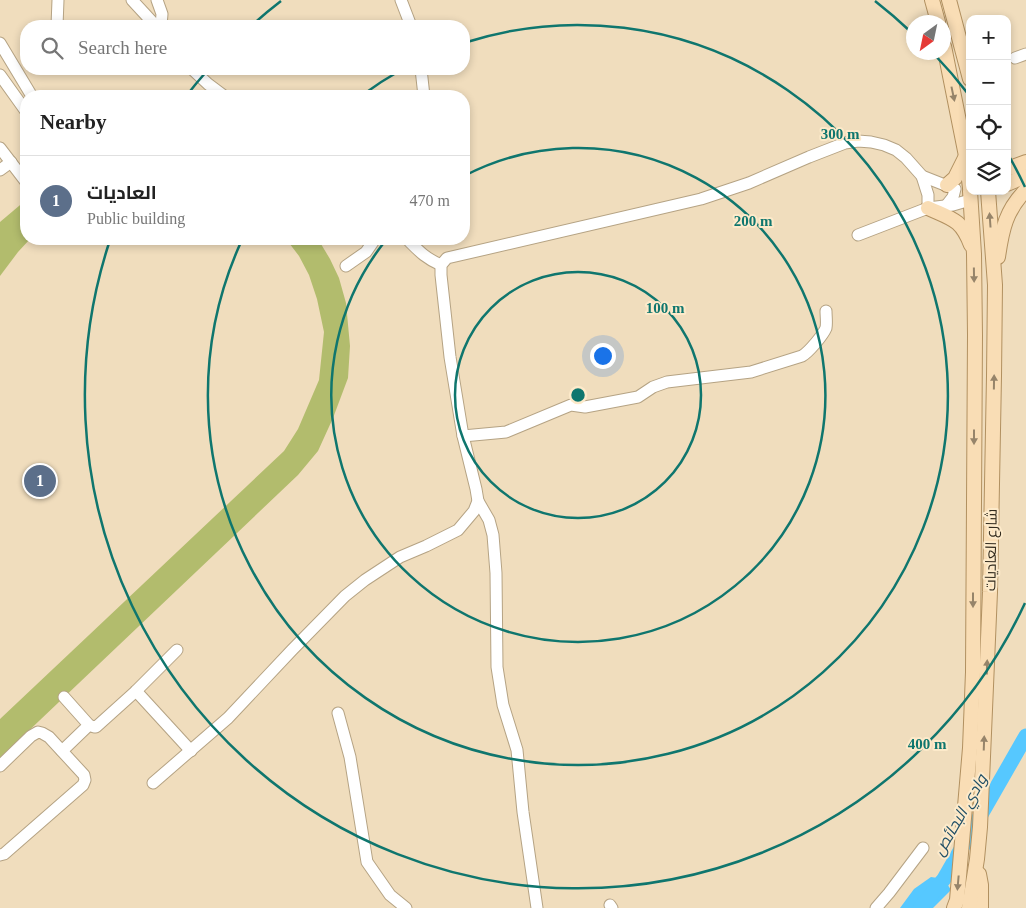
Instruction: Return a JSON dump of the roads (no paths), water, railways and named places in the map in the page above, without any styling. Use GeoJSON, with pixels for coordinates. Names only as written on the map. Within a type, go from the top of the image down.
{"type":"FeatureCollection","features":[{"type":"Feature","properties":{"kind":"main road"},"geometry":{"type":"LineString","coordinates":[[932,0],[936,15]]}},
{"type":"Feature","properties":{"kind":"main road"},"geometry":{"type":"LineString","coordinates":[[949,0],[966,64]]}},
{"type":"Feature","properties":{"kind":"main road","name":"شارع العاديات"},"geometry":{"type":"LineString","coordinates":[[947,60],[966,156]]}},
{"type":"Feature","properties":{"kind":"main road"},"geometry":{"type":"LineString","coordinates":[[951,187],[966,156]]}},
{"type":"Feature","properties":{"kind":"main road"},"geometry":{"type":"LineString","coordinates":[[1011,162],[1025,168]]}},
{"type":"Feature","properties":{"kind":"main road"},"geometry":{"type":"LineString","coordinates":[[1011,169],[1025,168]]}},
{"type":"Feature","properties":{"kind":"main road"},"geometry":{"type":"LineString","coordinates":[[1011,180],[1025,168]]}},
{"type":"Feature","properties":{"kind":"main road"},"geometry":{"type":"LineString","coordinates":[[995,285],[1003,227],[1009,210],[1026,190]]}},
{"type":"Feature","properties":{"kind":"main road","name":"شارع العاديات"},"geometry":{"type":"LineString","coordinates":[[954,908],[957,900],[970,748],[973,672],[975,335],[974,254],[970,195]]}},
{"type":"Feature","properties":{"kind":"main road","name":"شارع العاديات"},"geometry":{"type":"LineString","coordinates":[[968,908],[980,827],[990,583],[995,285],[989,195]]}},
{"type":"Feature","properties":{"kind":"main road"},"geometry":{"type":"LineString","coordinates":[[928,208],[960,225],[966,232],[974,254]]}},
{"type":"Feature","properties":{"kind":"main road"},"geometry":{"type":"LineString","coordinates":[[976,859],[981,885],[981,908]]}},
{"type":"Feature","properties":{"kind":"street"},"geometry":{"type":"LineString","coordinates":[[57,20],[58,0]]}},
{"type":"Feature","properties":{"kind":"street"},"geometry":{"type":"LineString","coordinates":[[132,0],[150,20]]}},
{"type":"Feature","properties":{"kind":"street"},"geometry":{"type":"LineString","coordinates":[[157,0],[162,14],[162,20]]}},
{"type":"Feature","properties":{"kind":"street"},"geometry":{"type":"LineString","coordinates":[[402,0],[409,20]]}},
{"type":"Feature","properties":{"kind":"street"},"geometry":{"type":"LineString","coordinates":[[1,46],[28,90]]}},
{"type":"Feature","properties":{"kind":"street"},"geometry":{"type":"LineString","coordinates":[[1015,58],[1026,54]]}},
{"type":"Feature","properties":{"kind":"street"},"geometry":{"type":"LineString","coordinates":[[0,75],[20,103]]}},
{"type":"Feature","properties":{"kind":"street"},"geometry":{"type":"LineString","coordinates":[[198,75],[216,90]]}},
{"type":"Feature","properties":{"kind":"street"},"geometry":{"type":"LineString","coordinates":[[422,75],[423,90]]}},
{"type":"Feature","properties":{"kind":"street"},"geometry":{"type":"LineString","coordinates":[[538,908],[523,812],[516,750],[502,705],[497,667],[494,534],[489,520],[478,501],[464,436],[450,357],[441,265],[443,261],[451,256],[569,231],[701,199],[749,183],[845,143],[858,141],[884,145],[896,150],[906,158],[922,176],[928,195],[928,208]]}},
{"type":"Feature","properties":{"kind":"street"},"geometry":{"type":"LineString","coordinates":[[0,148],[20,174]]}},
{"type":"Feature","properties":{"kind":"street"},"geometry":{"type":"LineString","coordinates":[[0,170],[10,162]]}},
{"type":"Feature","properties":{"kind":"street"},"geometry":{"type":"LineString","coordinates":[[922,176],[951,187]]}},
{"type":"Feature","properties":{"kind":"street"},"geometry":{"type":"LineString","coordinates":[[928,208],[951,187],[966,183]]}},
{"type":"Feature","properties":{"kind":"street"},"geometry":{"type":"LineString","coordinates":[[946,206],[953,197],[951,187]]}},
{"type":"Feature","properties":{"kind":"street"},"geometry":{"type":"LineString","coordinates":[[858,235],[928,208],[952,205],[967,195]]}},
{"type":"Feature","properties":{"kind":"street"},"geometry":{"type":"LineString","coordinates":[[346,266],[366,252],[371,245]]}},
{"type":"Feature","properties":{"kind":"street"},"geometry":{"type":"LineString","coordinates":[[413,245],[421,254],[441,265]]}},
{"type":"Feature","properties":{"kind":"street"},"geometry":{"type":"LineString","coordinates":[[464,436],[506,432],[571,405],[585,407],[638,397],[653,387],[667,382],[751,372],[802,356],[818,340],[826,327],[826,311]]}},
{"type":"Feature","properties":{"kind":"street"},"geometry":{"type":"LineString","coordinates":[[153,783],[228,718],[345,596],[400,557],[458,530],[474,511],[478,501]]}},
{"type":"Feature","properties":{"kind":"street"},"geometry":{"type":"LineString","coordinates":[[64,697],[89,725],[94,727],[136,691],[178,650]]}},
{"type":"Feature","properties":{"kind":"street"},"geometry":{"type":"LineString","coordinates":[[136,691],[191,751]]}},
{"type":"Feature","properties":{"kind":"street"},"geometry":{"type":"LineString","coordinates":[[338,713],[350,757],[367,862],[390,895],[406,908]]}},
{"type":"Feature","properties":{"kind":"street"},"geometry":{"type":"LineString","coordinates":[[62,751],[89,725]]}},
{"type":"Feature","properties":{"kind":"street"},"geometry":{"type":"LineString","coordinates":[[0,766],[31,736],[38,732],[46,734],[85,778],[84,783],[4,854],[0,855]]}},
{"type":"Feature","properties":{"kind":"street"},"geometry":{"type":"LineString","coordinates":[[876,908],[923,848]]}},
{"type":"Feature","properties":{"kind":"water","name":"وادي البحائص"},"geometry":{"type":"Polygon","coordinates":[[[931,877],[944,879],[951,890],[933,908],[900,908],[914,889],[931,877]]]}},
{"type":"Feature","properties":{"kind":"waterway","name":"وادي البحائص"},"geometry":{"type":"LineString","coordinates":[[920,908],[944,879],[1026,736]]}},
{"type":"Feature","properties":{"kind":"place","name":"العاديات"},"geometry":{"type":"Point","coordinates":[40,481]}}]}
